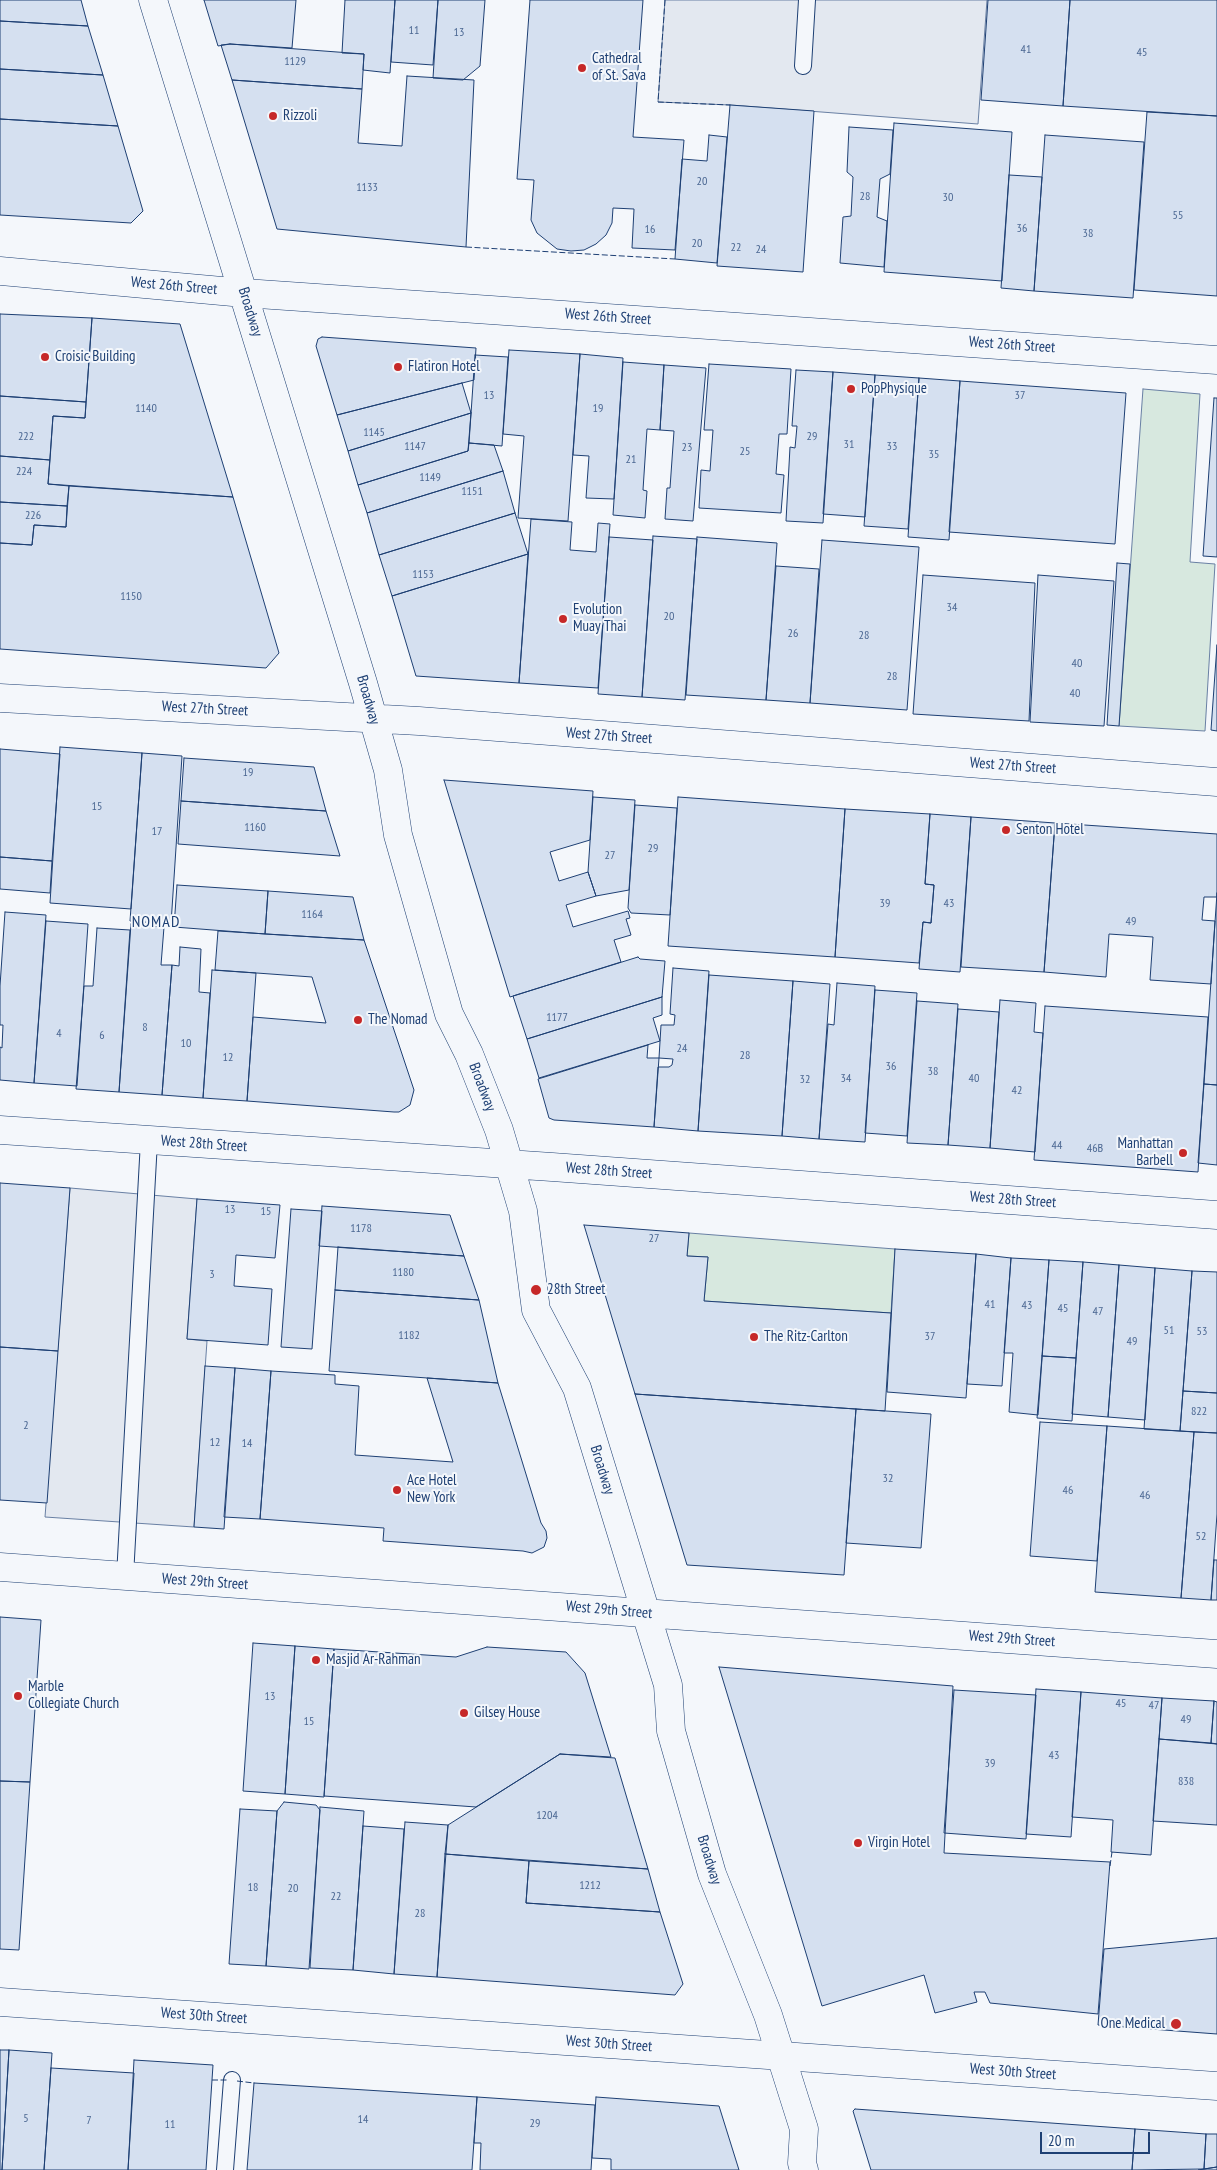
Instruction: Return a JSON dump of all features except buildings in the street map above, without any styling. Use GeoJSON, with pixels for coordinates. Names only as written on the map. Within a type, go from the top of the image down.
{"type":"FeatureCollection","features":[{"type":"Feature","properties":{"kind":"street","name":"Broadway"},"geometry":{"type":"LineString","coordinates":[[153,0],[373,718],[388,770],[398,835],[449,1014],[469,1054],[509,1164],[523,1210],[536,1310],[577,1388],[668,1685],[671,1731],[712,1874],[768,2015],[804,2129],[802,2163],[804,2170]]}},
{"type":"Feature","properties":{"kind":"street","name":"West 26th Street"},"geometry":{"type":"LineString","coordinates":[[0,271],[244,292],[1217,360]]}},
{"type":"Feature","properties":{"kind":"street","name":"West 27th Street"},"geometry":{"type":"LineString","coordinates":[[0,698],[373,718],[1217,782]]}},
{"type":"Feature","properties":{"kind":"street","name":"West 28th Street"},"geometry":{"type":"LineString","coordinates":[[0,1130],[509,1164],[1217,1215]]}},
{"type":"Feature","properties":{"kind":"street","name":"West 29th Street"},"geometry":{"type":"LineString","coordinates":[[0,1567],[1217,1654]]}},
{"type":"Feature","properties":{"kind":"street","name":"West 30th Street"},"geometry":{"type":"LineString","coordinates":[[0,2002],[1217,2086]]}},
{"type":"Feature","properties":{"kind":"lane"},"geometry":{"type":"LineString","coordinates":[[803,66],[807,0]]}},
{"type":"Feature","properties":{"kind":"lane"},"geometry":{"type":"LineString","coordinates":[[125,1576],[148,1141]]}},
{"type":"Feature","properties":{"kind":"lane"},"geometry":{"type":"LineString","coordinates":[[225,2170],[232,2080]]}},
{"type":"Feature","properties":{"kind":"shaded area"},"geometry":{"type":"Polygon","coordinates":[[[665,0],[987,0],[978,124],[730,105],[658,102],[665,0]]]}},
{"type":"Feature","properties":{"kind":"shaded area"},"geometry":{"type":"Polygon","coordinates":[[[1143,389],[1200,394],[1190,562],[1215,564],[1205,731],[1119,726],[1143,389]]]}},
{"type":"Feature","properties":{"kind":"shaded area"},"geometry":{"type":"Polygon","coordinates":[[[70,1188],[197,1199],[187,1339],[207,1341],[194,1527],[45,1517],[70,1188]]]}},
{"type":"Feature","properties":{"kind":"shaded area"},"geometry":{"type":"Polygon","coordinates":[[[689,1233],[895,1249],[891,1313],[704,1301],[708,1257],[687,1256],[689,1233]]]}},
{"type":"Feature","properties":{"kind":"fence"},"geometry":{"type":"LineString","coordinates":[[665,0],[658,102],[730,105]]}},
{"type":"Feature","properties":{"kind":"fence"},"geometry":{"type":"LineString","coordinates":[[466,247],[675,259]]}},
{"type":"Feature","properties":{"kind":"fence"},"geometry":{"type":"LineString","coordinates":[[1110,1866],[1112,1852]]}},
{"type":"Feature","properties":{"kind":"fence"},"geometry":{"type":"LineString","coordinates":[[212,2080],[227,2080]]}},
{"type":"Feature","properties":{"kind":"fence"},"geometry":{"type":"LineString","coordinates":[[237,2081],[254,2083]]}},
{"type":"Feature","properties":{"kind":"place","name":"Cathedral of St. Sava"},"geometry":{"type":"Point","coordinates":[582,68]}},
{"type":"Feature","properties":{"kind":"place","name":"Rizzoli"},"geometry":{"type":"Point","coordinates":[273,116]}},
{"type":"Feature","properties":{"kind":"place","name":"Croisic Building"},"geometry":{"type":"Point","coordinates":[45,357]}},
{"type":"Feature","properties":{"kind":"place","name":"Flatiron Hotel"},"geometry":{"type":"Point","coordinates":[398,367]}},
{"type":"Feature","properties":{"kind":"place","name":"PopPhysique"},"geometry":{"type":"Point","coordinates":[851,389]}},
{"type":"Feature","properties":{"kind":"place","name":"Evolution Muay Thai"},"geometry":{"type":"Point","coordinates":[563,619]}},
{"type":"Feature","properties":{"kind":"place","name":"Senton Hotel"},"geometry":{"type":"Point","coordinates":[1006,830]}},
{"type":"Feature","properties":{"kind":"place","name":"The Nomad"},"geometry":{"type":"Point","coordinates":[358,1020]}},
{"type":"Feature","properties":{"kind":"place","name":"Manhattan Barbell"},"geometry":{"type":"Point","coordinates":[1183,1153]}},
{"type":"Feature","properties":{"kind":"place","name":"28th Street"},"geometry":{"type":"Point","coordinates":[536,1290]}},
{"type":"Feature","properties":{"kind":"place","name":"The Ritz-Carlton"},"geometry":{"type":"Point","coordinates":[754,1337]}},
{"type":"Feature","properties":{"kind":"place","name":"Ace Hotel New York"},"geometry":{"type":"Point","coordinates":[397,1490]}},
{"type":"Feature","properties":{"kind":"place","name":"Masjid Ar-Rahman"},"geometry":{"type":"Point","coordinates":[316,1660]}},
{"type":"Feature","properties":{"kind":"place","name":"Marble Collegiate Church"},"geometry":{"type":"Point","coordinates":[18,1696]}},
{"type":"Feature","properties":{"kind":"place","name":"Gilsey House"},"geometry":{"type":"Point","coordinates":[464,1713]}},
{"type":"Feature","properties":{"kind":"place","name":"Virgin Hotel"},"geometry":{"type":"Point","coordinates":[858,1843]}},
{"type":"Feature","properties":{"kind":"place","name":"One Medical"},"geometry":{"type":"Point","coordinates":[1176,2024]}},
{"type":"Feature","properties":{"kind":"district","name":"NOMAD"},"geometry":{"type":"Point","coordinates":[156,922]}}]}
